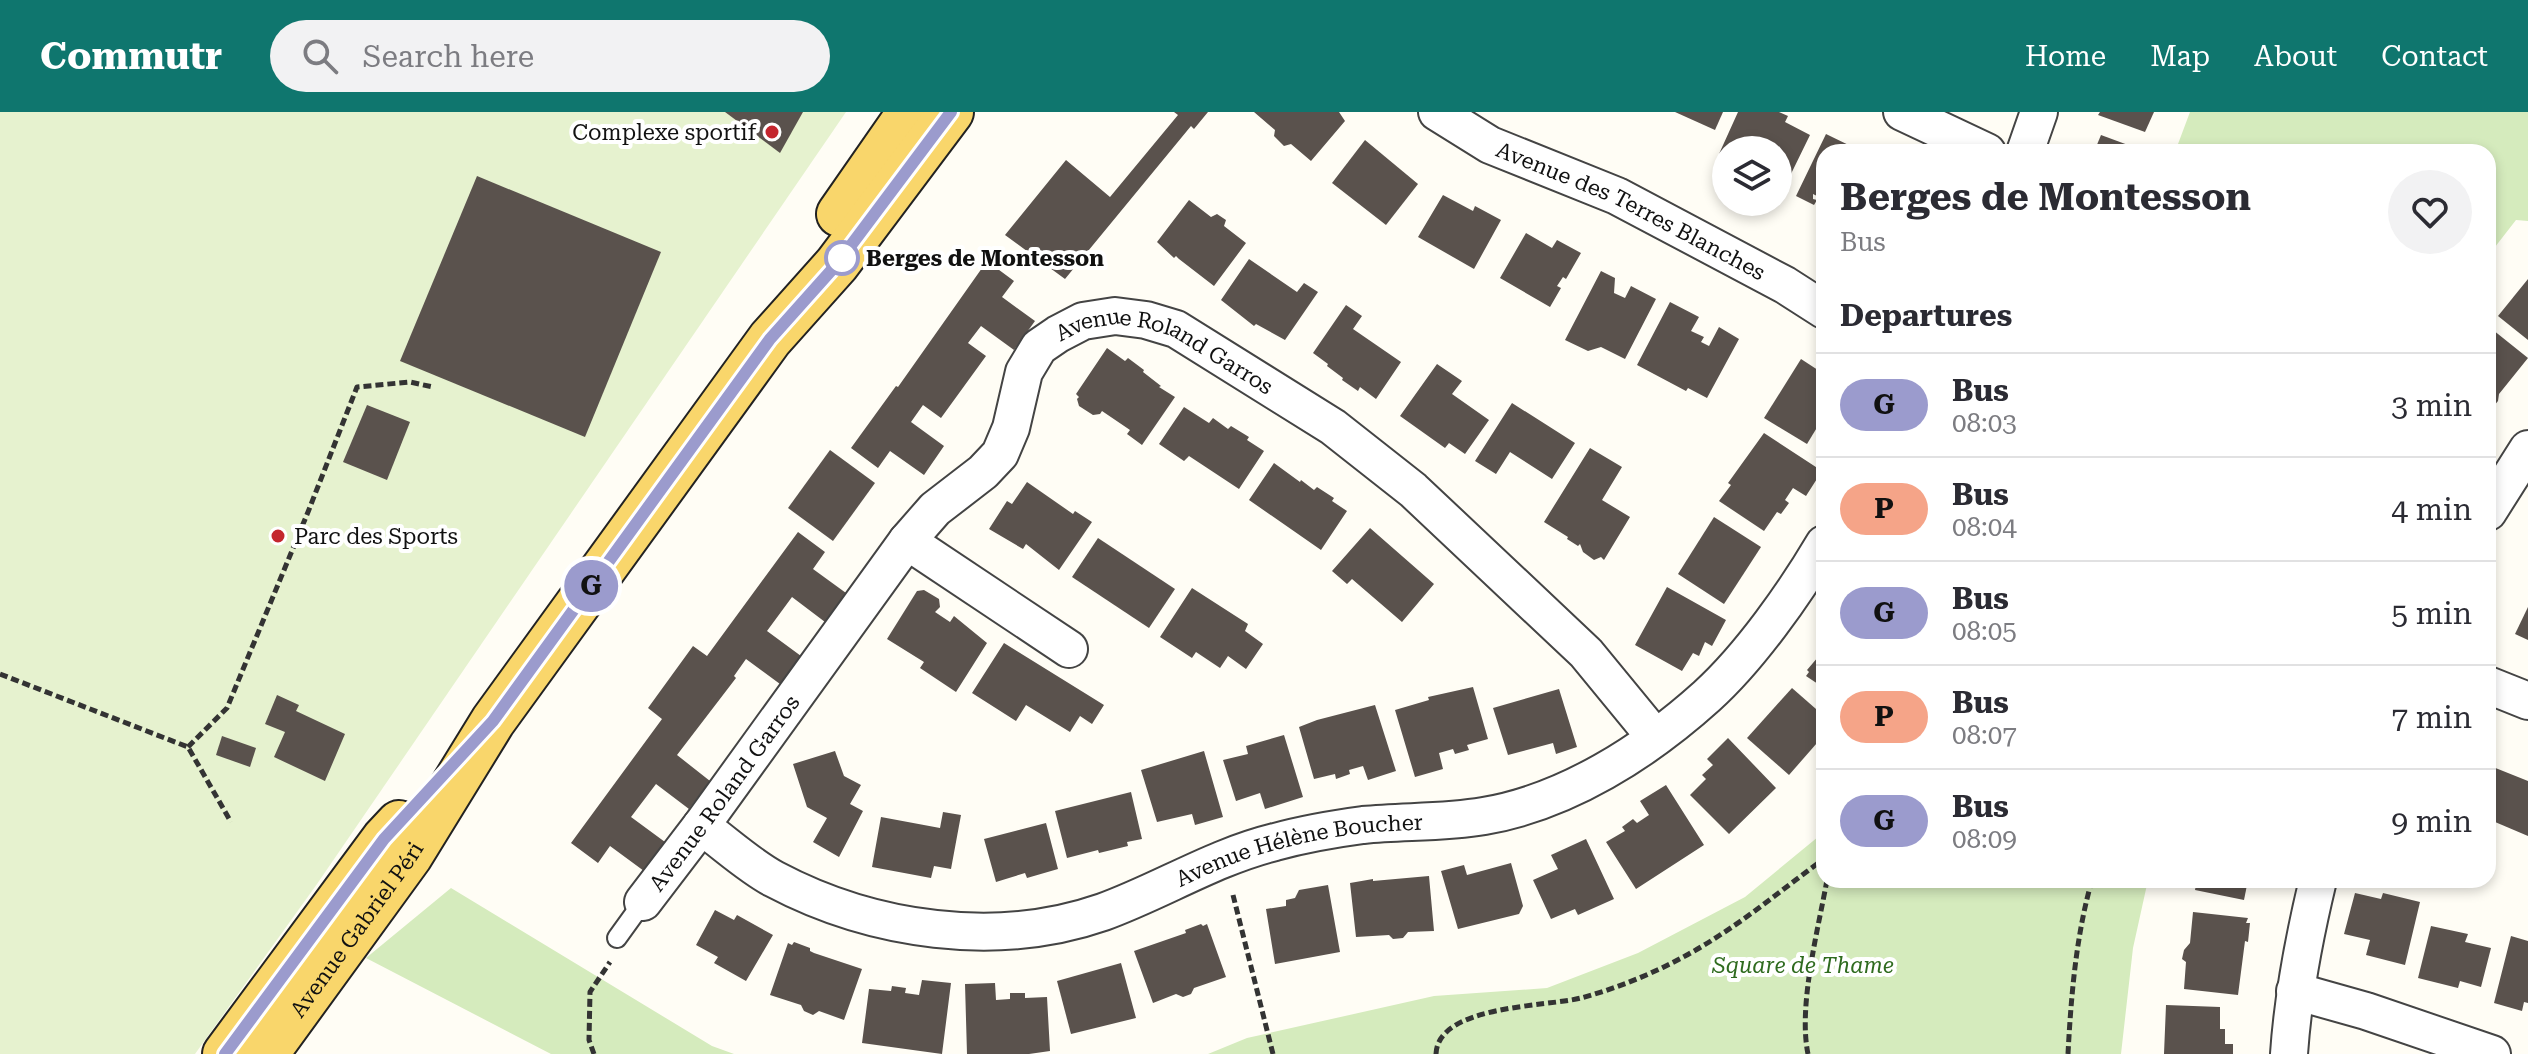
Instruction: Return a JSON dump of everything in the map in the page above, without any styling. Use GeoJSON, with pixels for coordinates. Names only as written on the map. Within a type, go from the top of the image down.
{"type":"FeatureCollection","features":[{"type":"Feature","properties":{"kind":"main road","name":"Avenue Gabriel Péri"},"geometry":{"type":"LineString","coordinates":[[770,339],[820,244],[910,112]]}},
{"type":"Feature","properties":{"kind":"main road","name":"Avenue Gabriel Péri"},"geometry":{"type":"LineString","coordinates":[[266,1054],[410,856],[493,721],[770,339],[837,264],[951,112]]}},
{"type":"Feature","properties":{"kind":"main road","name":"Avenue Gabriel Péri"},"geometry":{"type":"LineString","coordinates":[[225,1054],[384,839],[493,721]]}},
{"type":"Feature","properties":{"kind":"main road"},"geometry":{"type":"LineString","coordinates":[[245,1054],[284,996],[301,951]]}},
{"type":"Feature","properties":{"kind":"street","name":"Avenue des Terres Blanches"},"geometry":{"type":"LineString","coordinates":[[1437,112],[1490,145],[1617,196],[1785,285],[1816,305]]}},
{"type":"Feature","properties":{"kind":"street"},"geometry":{"type":"LineString","coordinates":[[1902,112],[1970,144]]}},
{"type":"Feature","properties":{"kind":"street"},"geometry":{"type":"LineString","coordinates":[[2028,144],[2039,112]]}},
{"type":"Feature","properties":{"kind":"street","name":"Avenue Roland Garros"},"geometry":{"type":"LineString","coordinates":[[643,902],[907,541],[935,509],[983,472],[1000,454],[1011,428],[1024,372],[1039,347],[1083,321],[1115,316],[1146,320],[1176,329],[1333,427],[1413,490],[1586,653],[1655,737]]}},
{"type":"Feature","properties":{"kind":"street"},"geometry":{"type":"LineString","coordinates":[[2496,499],[2528,449]]}},
{"type":"Feature","properties":{"kind":"street"},"geometry":{"type":"LineString","coordinates":[[907,541],[1069,649]]}},
{"type":"Feature","properties":{"kind":"street","name":"Avenue Hélène Boucher"},"geometry":{"type":"LineString","coordinates":[[701,826],[772,878],[836,905],[899,924],[974,932],[1044,927],[1102,912],[1259,845],[1308,833],[1364,825],[1438,822],[1487,815],[1548,798],[1605,770],[1655,737],[1709,694],[1760,637],[1816,558]]}},
{"type":"Feature","properties":{"kind":"street"},"geometry":{"type":"LineString","coordinates":[[2496,688],[2528,701]]}},
{"type":"Feature","properties":{"kind":"street"},"geometry":{"type":"LineString","coordinates":[[2289,1054],[2295,991],[2316,888]]}},
{"type":"Feature","properties":{"kind":"street"},"geometry":{"type":"LineString","coordinates":[[2295,991],[2366,1011],[2492,1054]]}},
{"type":"Feature","properties":{"kind":"lane"},"geometry":{"type":"LineString","coordinates":[[617,938],[643,902]]}},
{"type":"Feature","properties":{"kind":"path"},"geometry":{"type":"LineString","coordinates":[[188,747],[227,708],[357,387],[410,382],[433,387]]}},
{"type":"Feature","properties":{"kind":"path"},"geometry":{"type":"LineString","coordinates":[[0,674],[188,747],[231,822]]}},
{"type":"Feature","properties":{"kind":"path"},"geometry":{"type":"LineString","coordinates":[[1224,860],[1273,1054]]}},
{"type":"Feature","properties":{"kind":"path"},"geometry":{"type":"LineString","coordinates":[[1436,1054],[1445,1033],[1459,1022],[1479,1014],[1579,998],[1625,983],[1672,962],[1719,936],[1816,865]]}},
{"type":"Feature","properties":{"kind":"path"},"geometry":{"type":"LineString","coordinates":[[1808,1054],[1803,1033],[1806,1000],[1826,888]]}},
{"type":"Feature","properties":{"kind":"path"},"geometry":{"type":"LineString","coordinates":[[2068,1054],[2070,1015],[2091,888]]}},
{"type":"Feature","properties":{"kind":"path"},"geometry":{"type":"LineString","coordinates":[[594,1054],[589,1040],[590,992],[615,955],[617,938]]}},
{"type":"Feature","properties":{"kind":"green space","name":"Parc des Sports"},"geometry":{"type":"Polygon","coordinates":[[[0,112],[846,112],[317,884],[195,1054],[0,1054],[0,112]]]}},
{"type":"Feature","properties":{"kind":"green space"},"geometry":{"type":"Polygon","coordinates":[[[2190,112],[2528,112],[2528,221],[2516,220],[2496,246],[2496,144],[2178,144],[2190,112]]]}},
{"type":"Feature","properties":{"kind":"green space","name":"Square de Thame"},"geometry":{"type":"Polygon","coordinates":[[[1816,839],[1816,888],[2146,888],[2133,948],[2121,1054],[1208,1054],[1247,1038],[1434,996],[1547,988],[1638,953],[1745,897],[1816,839]]]}},
{"type":"Feature","properties":{"kind":"green space"},"geometry":{"type":"Polygon","coordinates":[[[451,888],[712,1046],[734,1054],[551,1054],[366,958],[451,888]]]}},
{"type":"Feature","properties":{"kind":"building","name":"Complexe sportif"},"geometry":{"type":"Polygon","coordinates":[[[725,112],[803,112],[780,153],[725,112]]]}},
{"type":"Feature","properties":{"kind":"building"},"geometry":{"type":"Polygon","coordinates":[[[1174,112],[1208,112],[1194,129],[1191,126],[1065,279],[1005,235],[1066,160],[1110,197],[1178,115],[1174,112]]]}},
{"type":"Feature","properties":{"kind":"building"},"geometry":{"type":"Polygon","coordinates":[[[1254,112],[1339,112],[1345,121],[1311,161],[1291,144],[1284,146],[1274,136],[1275,130],[1254,112]]]}},
{"type":"Feature","properties":{"kind":"building"},"geometry":{"type":"Polygon","coordinates":[[[1675,112],[1723,112],[1715,130],[1675,112]]]}},
{"type":"Feature","properties":{"kind":"building"},"geometry":{"type":"Polygon","coordinates":[[[1738,112],[1779,112],[1788,116],[1785,122],[1810,135],[1792,172],[1792,136],[1727,136],[1738,112]]]}},
{"type":"Feature","properties":{"kind":"building"},"geometry":{"type":"Polygon","coordinates":[[[2100,112],[2154,112],[2145,132],[2098,115],[2100,112]]]}},
{"type":"Feature","properties":{"kind":"building"},"geometry":{"type":"Polygon","coordinates":[[[1826,134],[1847,144],[1821,144],[1826,134]]]}},
{"type":"Feature","properties":{"kind":"building"},"geometry":{"type":"Polygon","coordinates":[[[2101,135],[2125,144],[2097,144],[2101,135]]]}},
{"type":"Feature","properties":{"kind":"building"},"geometry":{"type":"Polygon","coordinates":[[[1365,140],[1418,184],[1386,225],[1332,183],[1365,140]]]}},
{"type":"Feature","properties":{"kind":"building"},"geometry":{"type":"Polygon","coordinates":[[[1816,155],[1816,196],[1813,194],[1813,199],[1816,202],[1814,205],[1796,196],[1816,155]]]}},
{"type":"Feature","properties":{"kind":"building"},"geometry":{"type":"Polygon","coordinates":[[[477,176],[661,252],[585,437],[400,361],[477,176]]]}},
{"type":"Feature","properties":{"kind":"building"},"geometry":{"type":"Polygon","coordinates":[[[1443,195],[1473,211],[1475,206],[1501,220],[1474,269],[1418,237],[1443,195]]]}},
{"type":"Feature","properties":{"kind":"building"},"geometry":{"type":"Polygon","coordinates":[[[1189,200],[1211,217],[1217,214],[1226,220],[1224,226],[1246,243],[1214,286],[1157,242],[1189,200]]]}},
{"type":"Feature","properties":{"kind":"building"},"geometry":{"type":"Polygon","coordinates":[[[1526,233],[1552,248],[1557,240],[1581,253],[1566,279],[1563,277],[1557,286],[1561,288],[1550,307],[1500,278],[1526,233]]]}},
{"type":"Feature","properties":{"kind":"building"},"geometry":{"type":"Polygon","coordinates":[[[1249,259],[1297,292],[1304,283],[1318,292],[1285,340],[1256,324],[1254,326],[1221,300],[1249,259]]]}},
{"type":"Feature","properties":{"kind":"building"},"geometry":{"type":"Polygon","coordinates":[[[987,261],[1014,281],[1002,297],[1035,321],[1014,350],[981,326],[968,343],[986,356],[941,418],[923,405],[911,422],[944,446],[924,475],[890,451],[878,468],[851,448],[987,261]]]}},
{"type":"Feature","properties":{"kind":"building"},"geometry":{"type":"Polygon","coordinates":[[[1601,271],[1615,278],[1614,293],[1625,298],[1631,286],[1656,299],[1625,359],[1601,347],[1588,351],[1565,340],[1601,271]]]}},
{"type":"Feature","properties":{"kind":"building"},"geometry":{"type":"Polygon","coordinates":[[[2528,279],[2528,340],[2498,316],[2528,279]]]}},
{"type":"Feature","properties":{"kind":"building"},"geometry":{"type":"Polygon","coordinates":[[[1670,302],[1699,317],[1691,331],[1704,337],[1701,342],[1709,346],[1719,327],[1739,339],[1707,398],[1688,388],[1686,391],[1637,365],[1670,302]]]}},
{"type":"Feature","properties":{"kind":"building"},"geometry":{"type":"Polygon","coordinates":[[[1346,305],[1362,316],[1353,329],[1401,362],[1376,399],[1360,387],[1358,391],[1342,380],[1313,353],[1346,305]]]}},
{"type":"Feature","properties":{"kind":"building"},"geometry":{"type":"Polygon","coordinates":[[[2496,332],[2528,358],[2499,394],[2496,403],[2496,332]]]}},
{"type":"Feature","properties":{"kind":"building"},"geometry":{"type":"Polygon","coordinates":[[[1107,348],[1125,361],[1128,358],[1159,387],[1175,397],[1142,445],[1127,434],[1130,430],[1102,411],[1093,415],[1079,406],[1076,394],[1107,348]]]}},
{"type":"Feature","properties":{"kind":"building"},"geometry":{"type":"Polygon","coordinates":[[[1801,359],[1816,369],[1816,429],[1807,444],[1764,418],[1801,359]]]}},
{"type":"Feature","properties":{"kind":"building"},"geometry":{"type":"Polygon","coordinates":[[[1437,364],[1462,381],[1452,394],[1489,420],[1465,454],[1449,443],[1445,448],[1400,416],[1437,364]]]}},
{"type":"Feature","properties":{"kind":"building"},"geometry":{"type":"Polygon","coordinates":[[[1512,403],[1575,443],[1552,479],[1510,452],[1496,474],[1475,461],[1512,403]]]}},
{"type":"Feature","properties":{"kind":"building"},"geometry":{"type":"Polygon","coordinates":[[[367,405],[410,422],[387,480],[343,462],[367,405]]]}},
{"type":"Feature","properties":{"kind":"building"},"geometry":{"type":"Polygon","coordinates":[[[1184,407],[1209,423],[1213,418],[1228,429],[1231,426],[1264,451],[1239,489],[1189,456],[1184,461],[1159,444],[1184,407]]]}},
{"type":"Feature","properties":{"kind":"building"},"geometry":{"type":"Polygon","coordinates":[[[1764,433],[1816,467],[1816,480],[1806,496],[1793,488],[1785,500],[1789,503],[1781,514],[1777,512],[1764,531],[1719,501],[1731,485],[1728,483],[1764,433]]]}},
{"type":"Feature","properties":{"kind":"building"},"geometry":{"type":"Polygon","coordinates":[[[1590,448],[1622,467],[1602,500],[1630,517],[1604,560],[1601,557],[1594,560],[1583,552],[1580,544],[1578,546],[1544,522],[1590,448]]]}},
{"type":"Feature","properties":{"kind":"building"},"geometry":{"type":"Polygon","coordinates":[[[830,450],[875,483],[833,541],[788,508],[830,450]]]}},
{"type":"Feature","properties":{"kind":"building"},"geometry":{"type":"Polygon","coordinates":[[[1274,463],[1300,482],[1314,490],[1317,487],[1334,498],[1332,501],[1347,511],[1321,550],[1249,500],[1274,463]]]}},
{"type":"Feature","properties":{"kind":"building"},"geometry":{"type":"Polygon","coordinates":[[[1027,482],[1073,514],[1075,511],[1092,522],[1059,570],[1026,544],[1023,549],[989,529],[1007,501],[1012,504],[1027,482]]]}},
{"type":"Feature","properties":{"kind":"building"},"geometry":{"type":"Polygon","coordinates":[[[1714,517],[1761,547],[1724,604],[1678,574],[1714,517]]]}},
{"type":"Feature","properties":{"kind":"building"},"geometry":{"type":"Polygon","coordinates":[[[1370,528],[1434,584],[1402,622],[1352,579],[1347,584],[1332,571],[1370,528]]]}},
{"type":"Feature","properties":{"kind":"building"},"geometry":{"type":"Polygon","coordinates":[[[798,532],[825,552],[813,569],[846,593],[825,622],[792,597],[767,631],[801,656],[780,684],[746,659],[734,676],[736,678],[677,755],[710,781],[689,809],[656,784],[631,817],[665,842],[644,871],[610,846],[598,863],[571,843],[662,719],[648,708],[693,646],[707,656],[798,532]]]}},
{"type":"Feature","properties":{"kind":"building"},"geometry":{"type":"Polygon","coordinates":[[[1098,538],[1175,589],[1149,628],[1072,577],[1098,538]]]}},
{"type":"Feature","properties":{"kind":"building"},"geometry":{"type":"Polygon","coordinates":[[[1667,587],[1726,620],[1712,646],[1705,642],[1699,656],[1693,653],[1682,671],[1635,645],[1667,587]]]}},
{"type":"Feature","properties":{"kind":"building"},"geometry":{"type":"Polygon","coordinates":[[[1192,588],[1248,624],[1245,631],[1263,644],[1246,669],[1228,656],[1220,668],[1196,652],[1192,658],[1160,637],[1192,588]]]}},
{"type":"Feature","properties":{"kind":"building"},"geometry":{"type":"Polygon","coordinates":[[[924,590],[939,599],[940,607],[935,612],[950,622],[954,616],[987,643],[956,692],[920,668],[924,662],[887,639],[917,591],[924,590]]]}},
{"type":"Feature","properties":{"kind":"building"},"geometry":{"type":"Polygon","coordinates":[[[2528,607],[2528,640],[2515,634],[2528,607]]]}},
{"type":"Feature","properties":{"kind":"building"},"geometry":{"type":"Polygon","coordinates":[[[1004,643],[1104,705],[1092,724],[1080,716],[1070,732],[1026,705],[1016,721],[972,693],[1004,643]]]}},
{"type":"Feature","properties":{"kind":"building"},"geometry":{"type":"Polygon","coordinates":[[[1816,659],[1816,683],[1806,676],[1816,659]]]}},
{"type":"Feature","properties":{"kind":"building"},"geometry":{"type":"Polygon","coordinates":[[[1473,687],[1488,739],[1467,745],[1469,750],[1455,754],[1453,749],[1439,753],[1443,769],[1415,777],[1395,710],[1429,700],[1428,697],[1473,687]]]}},
{"type":"Feature","properties":{"kind":"building"},"geometry":{"type":"Polygon","coordinates":[[[1792,688],[1816,709],[1816,744],[1789,775],[1747,738],[1792,688]]]}},
{"type":"Feature","properties":{"kind":"building"},"geometry":{"type":"Polygon","coordinates":[[[1559,689],[1577,747],[1556,754],[1553,743],[1508,755],[1493,708],[1559,689]]]}},
{"type":"Feature","properties":{"kind":"building"},"geometry":{"type":"Polygon","coordinates":[[[277,695],[299,705],[296,711],[345,734],[325,781],[274,757],[285,732],[265,724],[277,695]]]}},
{"type":"Feature","properties":{"kind":"building"},"geometry":{"type":"Polygon","coordinates":[[[1375,705],[1396,771],[1368,780],[1363,766],[1349,770],[1350,774],[1336,779],[1335,774],[1314,779],[1299,727],[1375,705]]]}},
{"type":"Feature","properties":{"kind":"building"},"geometry":{"type":"Polygon","coordinates":[[[1284,735],[1303,797],[1265,809],[1260,793],[1236,801],[1223,760],[1248,754],[1246,746],[1284,735]]]}},
{"type":"Feature","properties":{"kind":"building"},"geometry":{"type":"Polygon","coordinates":[[[222,736],[256,748],[250,767],[216,755],[222,736]]]}},
{"type":"Feature","properties":{"kind":"building"},"geometry":{"type":"Polygon","coordinates":[[[1728,738],[1776,788],[1729,834],[1690,795],[1706,779],[1702,775],[1713,765],[1707,759],[1728,738]]]}},
{"type":"Feature","properties":{"kind":"building"},"geometry":{"type":"Polygon","coordinates":[[[835,751],[844,776],[861,785],[850,804],[863,811],[839,857],[813,842],[827,818],[807,807],[793,764],[835,751]]]}},
{"type":"Feature","properties":{"kind":"building"},"geometry":{"type":"Polygon","coordinates":[[[1204,751],[1223,817],[1195,825],[1192,814],[1157,822],[1141,770],[1204,751]]]}},
{"type":"Feature","properties":{"kind":"building"},"geometry":{"type":"Polygon","coordinates":[[[2496,768],[2528,781],[2528,836],[2496,822],[2496,768]]]}},
{"type":"Feature","properties":{"kind":"building"},"geometry":{"type":"Polygon","coordinates":[[[1666,785],[1704,845],[1636,889],[1606,842],[1625,831],[1622,827],[1633,819],[1637,823],[1649,815],[1640,801],[1666,785]]]}},
{"type":"Feature","properties":{"kind":"building"},"geometry":{"type":"Polygon","coordinates":[[[1131,792],[1142,839],[1127,842],[1128,846],[1067,858],[1055,811],[1131,792]]]}},
{"type":"Feature","properties":{"kind":"building"},"geometry":{"type":"Polygon","coordinates":[[[943,812],[961,815],[951,869],[934,866],[931,878],[872,867],[881,817],[940,828],[943,812]]]}},
{"type":"Feature","properties":{"kind":"building"},"geometry":{"type":"Polygon","coordinates":[[[1046,823],[1058,869],[1027,878],[1025,873],[996,882],[984,839],[1046,823]]]}},
{"type":"Feature","properties":{"kind":"building"},"geometry":{"type":"Polygon","coordinates":[[[1586,839],[1614,899],[1578,915],[1575,909],[1551,919],[1533,880],[1558,869],[1551,855],[1586,839]]]}},
{"type":"Feature","properties":{"kind":"building"},"geometry":{"type":"Polygon","coordinates":[[[1511,863],[1523,906],[1519,914],[1458,929],[1441,871],[1464,865],[1467,875],[1511,863]]]}},
{"type":"Feature","properties":{"kind":"building"},"geometry":{"type":"Polygon","coordinates":[[[1429,876],[1434,931],[1408,932],[1403,938],[1393,939],[1389,935],[1356,937],[1350,883],[1429,876]]]}},
{"type":"Feature","properties":{"kind":"building"},"geometry":{"type":"Polygon","coordinates":[[[1328,885],[1340,952],[1275,964],[1266,909],[1286,906],[1286,900],[1295,898],[1299,890],[1328,885]]]}},
{"type":"Feature","properties":{"kind":"building"},"geometry":{"type":"Polygon","coordinates":[[[2195,888],[2246,888],[2244,900],[2195,888]]]}},
{"type":"Feature","properties":{"kind":"building"},"geometry":{"type":"Polygon","coordinates":[[[2355,893],[2381,899],[2383,893],[2420,902],[2405,965],[2366,955],[2370,940],[2344,934],[2355,893]]]}},
{"type":"Feature","properties":{"kind":"building"},"geometry":{"type":"Polygon","coordinates":[[[715,910],[734,920],[737,915],[773,935],[746,981],[714,963],[718,957],[696,945],[715,910]]]}},
{"type":"Feature","properties":{"kind":"building"},"geometry":{"type":"Polygon","coordinates":[[[2193,912],[2248,918],[2248,942],[2245,941],[2238,995],[2184,989],[2186,962],[2182,959],[2190,943],[2193,912]]]}},
{"type":"Feature","properties":{"kind":"building"},"geometry":{"type":"Polygon","coordinates":[[[1207,924],[1226,977],[1194,988],[1191,994],[1183,997],[1176,994],[1153,1003],[1134,951],[1186,933],[1185,930],[1207,924]]]}},
{"type":"Feature","properties":{"kind":"building"},"geometry":{"type":"Polygon","coordinates":[[[2431,926],[2468,934],[2465,942],[2491,948],[2481,987],[2460,981],[2458,988],[2418,978],[2431,926]]]}},
{"type":"Feature","properties":{"kind":"building"},"geometry":{"type":"Polygon","coordinates":[[[2511,936],[2528,941],[2528,1003],[2524,1002],[2522,1011],[2494,1003],[2511,936]]]}},
{"type":"Feature","properties":{"kind":"building"},"geometry":{"type":"Polygon","coordinates":[[[794,942],[810,948],[814,953],[862,969],[844,1020],[819,1011],[813,1015],[804,1011],[801,1005],[770,995],[788,943],[792,945],[794,942]]]}},
{"type":"Feature","properties":{"kind":"building"},"geometry":{"type":"Polygon","coordinates":[[[1121,963],[1136,1018],[1071,1034],[1057,981],[1121,963]]]}},
{"type":"Feature","properties":{"kind":"building"},"geometry":{"type":"Polygon","coordinates":[[[922,980],[951,983],[942,1054],[862,1043],[869,989],[891,991],[892,986],[906,988],[905,993],[919,995],[922,980]]]}},
{"type":"Feature","properties":{"kind":"building"},"geometry":{"type":"Polygon","coordinates":[[[995,983],[996,1000],[1010,999],[1010,993],[1025,993],[1025,998],[1047,997],[1050,1051],[967,1054],[965,984],[995,983]]]}},
{"type":"Feature","properties":{"kind":"building"},"geometry":{"type":"Polygon","coordinates":[[[2166,1005],[2220,1007],[2220,1029],[2225,1029],[2225,1044],[2233,1044],[2233,1054],[2164,1054],[2166,1005]]]}},
{"type":"Feature","properties":{"kind":"bus line","name":"G"},"geometry":{"type":"LineString","coordinates":[[225,1054],[384,839],[493,721],[770,339],[837,264],[951,112]]}},
{"type":"Feature","properties":{"kind":"place","name":"Complexe sportif"},"geometry":{"type":"Point","coordinates":[772,132]}},
{"type":"Feature","properties":{"kind":"place","name":"Berges de Montesson"},"geometry":{"type":"Point","coordinates":[842,258]}},
{"type":"Feature","properties":{"kind":"place","name":"Parc des Sports"},"geometry":{"type":"Point","coordinates":[278,536]}}]}
